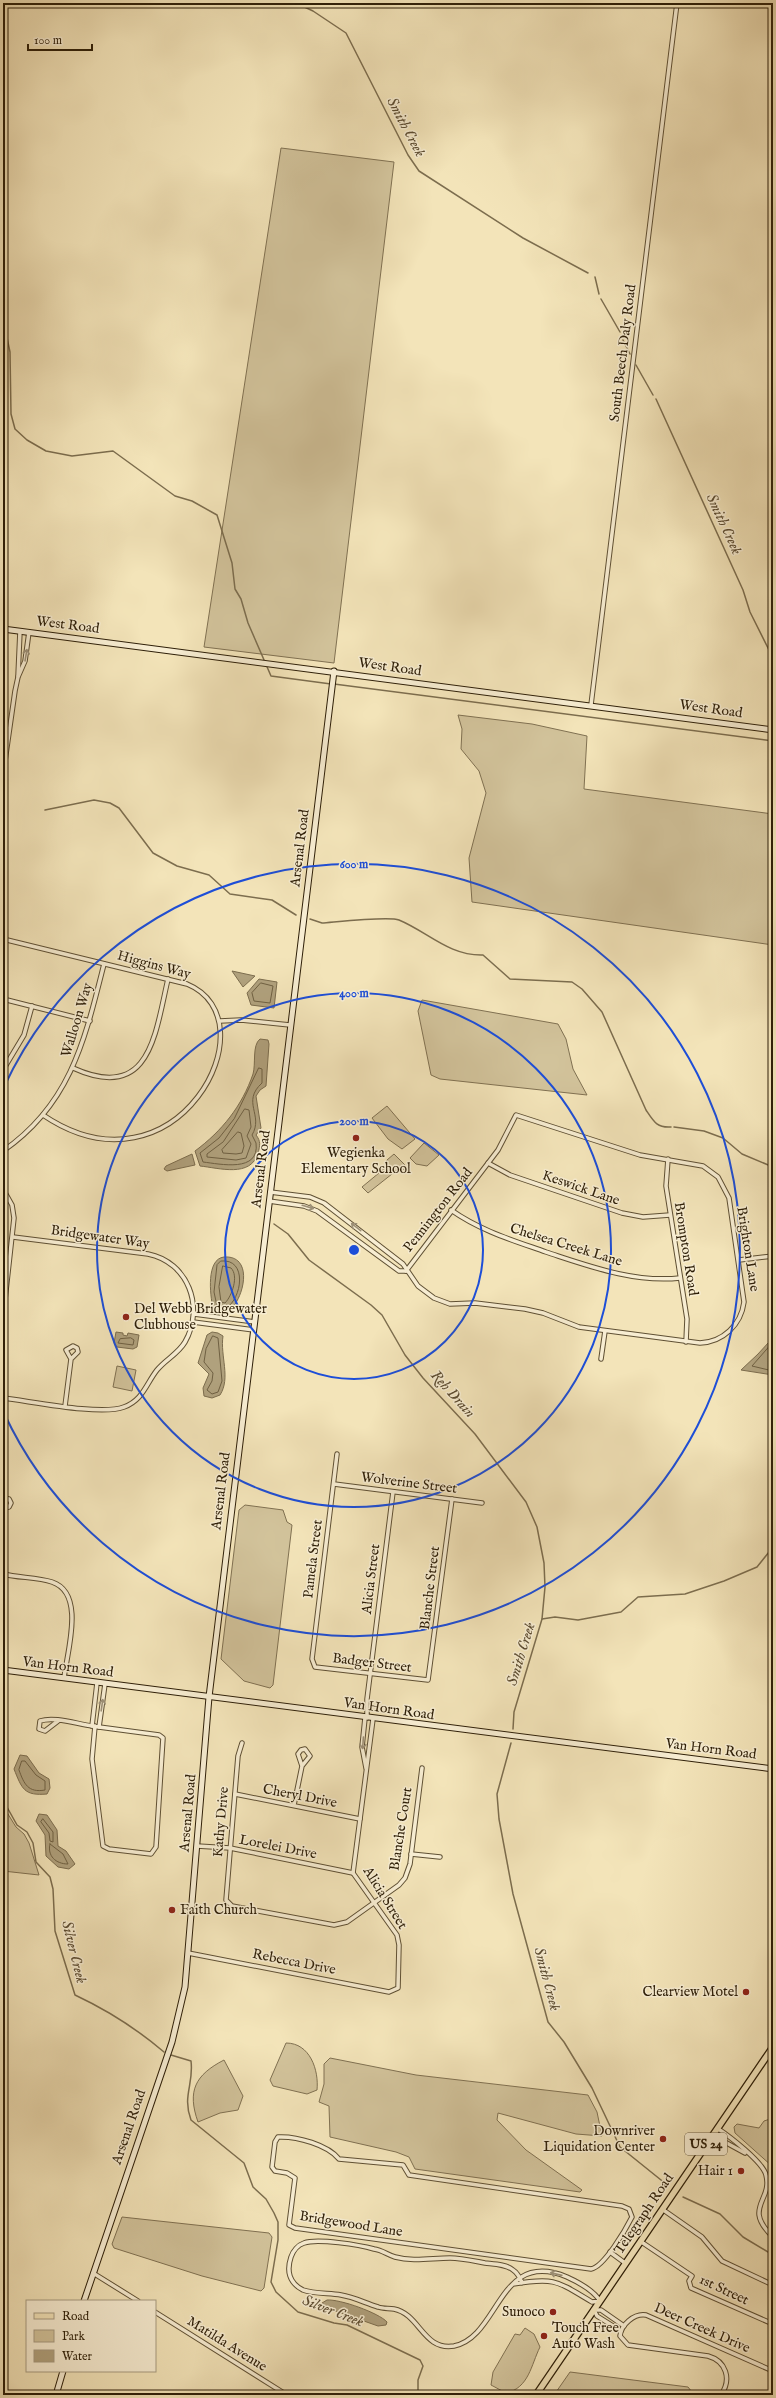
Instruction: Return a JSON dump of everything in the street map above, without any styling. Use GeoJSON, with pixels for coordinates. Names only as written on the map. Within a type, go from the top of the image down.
{"type":"FeatureCollection","features":[{"type":"Feature","properties":{"kind":"main road","name":"Telegraph Road"},"geometry":{"type":"LineString","coordinates":[[536,2395],[773,2047]]}},
{"type":"Feature","properties":{"kind":"street","name":"South Beech Daly Road"},"geometry":{"type":"LineString","coordinates":[[591,705],[677,3]]}},
{"type":"Feature","properties":{"kind":"street","name":"West Road"},"geometry":{"type":"LineString","coordinates":[[3,629],[334,671],[773,730]]}},
{"type":"Feature","properties":{"kind":"street"},"geometry":{"type":"LineString","coordinates":[[3,775],[18,677],[20,631]]}},
{"type":"Feature","properties":{"kind":"street"},"geometry":{"type":"LineString","coordinates":[[18,677],[25,662],[29,632]]}},
{"type":"Feature","properties":{"kind":"street","name":"Arsenal Road"},"geometry":{"type":"LineString","coordinates":[[84,2300],[92,2273],[176,2029],[186,1987],[209,1697],[334,671]]}},
{"type":"Feature","properties":{"kind":"street","name":"Higgins Way"},"geometry":{"type":"LineString","coordinates":[[3,939],[187,984],[202,992],[212,1003],[220,1021],[221,1032],[217,1058],[207,1083],[195,1101],[183,1113],[159,1130],[128,1139],[100,1139],[68,1130],[43,1115]]}},
{"type":"Feature","properties":{"kind":"street","name":"Walloon Way"},"geometry":{"type":"LineString","coordinates":[[3,1151],[43,1115],[73,1068],[90,1021],[104,964]]}},
{"type":"Feature","properties":{"kind":"street"},"geometry":{"type":"LineString","coordinates":[[73,1068],[91,1076],[106,1078],[122,1075],[137,1067],[151,1049],[168,979]]}},
{"type":"Feature","properties":{"kind":"street"},"geometry":{"type":"LineString","coordinates":[[3,999],[90,1021]]}},
{"type":"Feature","properties":{"kind":"street"},"geometry":{"type":"LineString","coordinates":[[3,1070],[24,1035],[32,1006]]}},
{"type":"Feature","properties":{"kind":"street"},"geometry":{"type":"LineString","coordinates":[[220,1021],[241,1020],[290,1025]]}},
{"type":"Feature","properties":{"kind":"street","name":"Brighton Lane"},"geometry":{"type":"LineString","coordinates":[[270,1192],[310,1197],[324,1203],[403,1264],[406,1271],[418,1286],[445,1302],[457,1304],[476,1303],[539,1311],[573,1326],[686,1342],[705,1343],[717,1340],[732,1329],[738,1320],[744,1298],[729,1198],[720,1180],[712,1171],[703,1166],[640,1155],[516,1115],[504,1141],[488,1164]]}},
{"type":"Feature","properties":{"kind":"street","name":"Brompton Road"},"geometry":{"type":"LineString","coordinates":[[668,1159],[665,1181],[687,1322],[686,1342]]}},
{"type":"Feature","properties":{"kind":"street","name":"Pennington Road"},"geometry":{"type":"LineString","coordinates":[[406,1271],[488,1164]]}},
{"type":"Feature","properties":{"kind":"street","name":"Keswick Lane"},"geometry":{"type":"LineString","coordinates":[[488,1164],[510,1175],[622,1213],[643,1217],[670,1215]]}},
{"type":"Feature","properties":{"kind":"street"},"geometry":{"type":"LineString","coordinates":[[3,1189],[14,1212],[13,1237],[3,1318]]}},
{"type":"Feature","properties":{"kind":"street"},"geometry":{"type":"LineString","coordinates":[[269,1201],[311,1208],[335,1223],[399,1271],[406,1271]]}},
{"type":"Feature","properties":{"kind":"street","name":"Chelsea Creek Lane"},"geometry":{"type":"LineString","coordinates":[[452,1210],[489,1233],[595,1268],[655,1278],[680,1278]]}},
{"type":"Feature","properties":{"kind":"street"},"geometry":{"type":"LineString","coordinates":[[335,1223],[341,1216]]}},
{"type":"Feature","properties":{"kind":"street","name":"Bridgewater Way"},"geometry":{"type":"LineString","coordinates":[[3,1398],[105,1410],[120,1408],[132,1403],[145,1391],[157,1370],[183,1346],[193,1322],[194,1314],[192,1296],[185,1279],[176,1268],[158,1257],[148,1254],[13,1237]]}},
{"type":"Feature","properties":{"kind":"street"},"geometry":{"type":"LineString","coordinates":[[369,1249],[374,1241]]}},
{"type":"Feature","properties":{"kind":"street"},"geometry":{"type":"LineString","coordinates":[[739,1260],[773,1256]]}},
{"type":"Feature","properties":{"kind":"street"},"geometry":{"type":"LineString","coordinates":[[194,1314],[255,1322]]}},
{"type":"Feature","properties":{"kind":"street"},"geometry":{"type":"LineString","coordinates":[[193,1322],[254,1330]]}},
{"type":"Feature","properties":{"kind":"street"},"geometry":{"type":"LineString","coordinates":[[601,1359],[605,1331]]}},
{"type":"Feature","properties":{"kind":"street"},"geometry":{"type":"LineString","coordinates":[[65,1406],[71,1359]]}},
{"type":"Feature","properties":{"kind":"street","name":"Pamela Street"},"geometry":{"type":"LineString","coordinates":[[314,1666],[312,1659],[337,1454]]}},
{"type":"Feature","properties":{"kind":"street","name":"Wolverine Street"},"geometry":{"type":"LineString","coordinates":[[334,1484],[482,1503]]}},
{"type":"Feature","properties":{"kind":"street","name":"Alicia Street"},"geometry":{"type":"LineString","coordinates":[[366,1769],[362,1747],[393,1492]]}},
{"type":"Feature","properties":{"kind":"street"},"geometry":{"type":"LineString","coordinates":[[3,1498],[9,1499],[11,1503],[10,1507],[3,1509]]}},
{"type":"Feature","properties":{"kind":"street","name":"Blanche Street"},"geometry":{"type":"LineString","coordinates":[[428,1680],[452,1499]]}},
{"type":"Feature","properties":{"kind":"street"},"geometry":{"type":"LineString","coordinates":[[3,1574],[52,1582],[61,1587],[67,1594],[73,1610],[64,1678]]}},
{"type":"Feature","properties":{"kind":"street","name":"Badger Street"},"geometry":{"type":"LineString","coordinates":[[314,1666],[428,1680]]}},
{"type":"Feature","properties":{"kind":"street","name":"Van Horn Road"},"geometry":{"type":"LineString","coordinates":[[3,1670],[373,1719],[773,1769]]}},
{"type":"Feature","properties":{"kind":"street"},"geometry":{"type":"LineString","coordinates":[[58,1721],[45,1731],[40,1730],[38,1727],[38,1723],[44,1720],[58,1721],[95,1726],[159,1735],[164,1738],[156,1847],[154,1852],[148,1854],[109,1849],[103,1846],[92,1760],[95,1726],[97,1683]]}},
{"type":"Feature","properties":{"kind":"street"},"geometry":{"type":"LineString","coordinates":[[95,1726],[105,1684]]}},
{"type":"Feature","properties":{"kind":"street","name":"Alicia Street"},"geometry":{"type":"LineString","coordinates":[[373,1719],[353,1873],[374,1902],[398,1940],[399,1984],[395,1991]]}},
{"type":"Feature","properties":{"kind":"street","name":"Kathy Drive"},"geometry":{"type":"LineString","coordinates":[[228,1903],[230,1848],[238,1756],[242,1743]]}},
{"type":"Feature","properties":{"kind":"street"},"geometry":{"type":"LineString","coordinates":[[294,1806],[302,1766],[298,1752],[305,1749],[310,1756],[302,1766]]}},
{"type":"Feature","properties":{"kind":"street","name":"Blanche Court"},"geometry":{"type":"LineString","coordinates":[[228,1903],[232,1906],[334,1925],[347,1922],[405,1878],[411,1854],[422,1768]]}},
{"type":"Feature","properties":{"kind":"street","name":"Cheryl Drive"},"geometry":{"type":"LineString","coordinates":[[235,1794],[360,1819]]}},
{"type":"Feature","properties":{"kind":"street","name":"Lorelei Drive"},"geometry":{"type":"LineString","coordinates":[[197,1846],[230,1848],[353,1873]]}},
{"type":"Feature","properties":{"kind":"street"},"geometry":{"type":"LineString","coordinates":[[411,1854],[440,1857]]}},
{"type":"Feature","properties":{"kind":"street","name":"Rebecca Drive"},"geometry":{"type":"LineString","coordinates":[[188,1953],[389,1992],[395,1991]]}},
{"type":"Feature","properties":{"kind":"street"},"geometry":{"type":"LineString","coordinates":[[717,2128],[760,2164],[766,2174],[766,2185],[760,2205],[759,2216],[763,2227],[773,2237]]}},
{"type":"Feature","properties":{"kind":"street"},"geometry":{"type":"LineString","coordinates":[[712,2135],[748,2154]]}},
{"type":"Feature","properties":{"kind":"street","name":"Bridgewood Lane"},"geometry":{"type":"LineString","coordinates":[[278,2137],[284,2137],[322,2145],[333,2151],[340,2159],[402,2165],[409,2175],[625,2206],[631,2211],[632,2217],[610,2252],[597,2267],[588,2269],[292,2227],[290,2225],[295,2178],[293,2175],[273,2170],[275,2142],[278,2137]]}},
{"type":"Feature","properties":{"kind":"street"},"geometry":{"type":"LineString","coordinates":[[662,2209],[702,2237],[722,2261],[773,2285]]}},
{"type":"Feature","properties":{"kind":"street"},"geometry":{"type":"LineString","coordinates":[[513,2284],[549,2281],[570,2288],[592,2302],[600,2301],[596,2295],[574,2280],[554,2272],[528,2273],[520,2278],[513,2284],[472,2338],[458,2345],[447,2346],[437,2344],[427,2338],[410,2317],[401,2311],[378,2308],[350,2297],[308,2291],[300,2288],[292,2280],[289,2269],[291,2257],[297,2248],[303,2243],[315,2241],[374,2249],[396,2258],[430,2261],[452,2258],[496,2264],[514,2270],[520,2278],[522,2283]]}},
{"type":"Feature","properties":{"kind":"street","name":"1st Street"},"geometry":{"type":"LineString","coordinates":[[640,2241],[692,2276],[689,2284],[691,2288],[773,2324]]}},
{"type":"Feature","properties":{"kind":"street"},"geometry":{"type":"LineString","coordinates":[[610,2252],[625,2263]]}},
{"type":"Feature","properties":{"kind":"street"},"geometry":{"type":"LineString","coordinates":[[92,2273],[136,2300]]}},
{"type":"Feature","properties":{"kind":"street"},"geometry":{"type":"LineString","coordinates":[[570,2288],[574,2280]]}},
{"type":"Feature","properties":{"kind":"street"},"geometry":{"type":"LineString","coordinates":[[624,2326],[600,2310],[594,2310],[596,2316],[621,2331],[622,2340],[628,2345],[708,2356],[717,2360],[724,2368],[727,2378],[726,2387],[721,2395]]}},
{"type":"Feature","properties":{"kind":"street","name":"Matilda Avenue"},"geometry":{"type":"LineString","coordinates":[[156,2313],[288,2395]]}},
{"type":"Feature","properties":{"kind":"street","name":"Deer Creek Drive"},"geometry":{"type":"LineString","coordinates":[[621,2331],[624,2326],[636,2316],[646,2315],[773,2371]]}},
{"type":"Feature","properties":{"kind":"street"},"geometry":{"type":"LineString","coordinates":[[56,2395],[63,2372]]}},
{"type":"Feature","properties":{"kind":"green space"},"geometry":{"type":"Polygon","coordinates":[[[281,148],[394,162],[334,663],[204,647],[281,148]]]}},
{"type":"Feature","properties":{"kind":"green space"},"geometry":{"type":"Polygon","coordinates":[[[458,715],[532,724],[587,736],[584,789],[773,814],[773,945],[472,902],[469,858],[486,793],[479,771],[461,749],[462,729],[458,715]]]}},
{"type":"Feature","properties":{"kind":"green space"},"geometry":{"type":"Polygon","coordinates":[[[422,1000],[558,1024],[566,1039],[573,1069],[587,1095],[440,1079],[431,1075],[418,1011],[422,1000]]]}},
{"type":"Feature","properties":{"kind":"green space"},"geometry":{"type":"Polygon","coordinates":[[[387,1106],[415,1139],[402,1149],[388,1139],[372,1118],[387,1106]]]}},
{"type":"Feature","properties":{"kind":"green space"},"geometry":{"type":"Polygon","coordinates":[[[424,1143],[439,1155],[427,1166],[416,1164],[410,1158],[424,1143]]]}},
{"type":"Feature","properties":{"kind":"green space"},"geometry":{"type":"Polygon","coordinates":[[[394,1154],[406,1166],[407,1169],[397,1170],[368,1193],[362,1187],[385,1168],[387,1160],[394,1154]]]}},
{"type":"Feature","properties":{"kind":"green space"},"geometry":{"type":"Polygon","coordinates":[[[117,1366],[136,1370],[132,1391],[113,1387],[117,1366]]]}},
{"type":"Feature","properties":{"kind":"green space"},"geometry":{"type":"Polygon","coordinates":[[[245,1505],[283,1510],[287,1522],[292,1525],[273,1685],[270,1688],[244,1681],[221,1659],[239,1510],[245,1505]]]}},
{"type":"Feature","properties":{"kind":"green space"},"geometry":{"type":"Polygon","coordinates":[[[3,1806],[16,1827],[24,1834],[29,1843],[39,1875],[3,1871],[3,1806]]]}},
{"type":"Feature","properties":{"kind":"green space"},"geometry":{"type":"Polygon","coordinates":[[[286,2043],[294,2044],[301,2048],[311,2059],[316,2074],[317,2090],[307,2094],[273,2086],[270,2080],[286,2043]]]}},
{"type":"Feature","properties":{"kind":"green space"},"geometry":{"type":"Polygon","coordinates":[[[330,2058],[416,2075],[588,2095],[597,2112],[602,2136],[576,2134],[498,2113],[497,2120],[526,2150],[582,2190],[580,2192],[415,2169],[409,2157],[396,2152],[330,2137],[329,2106],[319,2102],[324,2084],[324,2064],[330,2058]]]}},
{"type":"Feature","properties":{"kind":"green space"},"geometry":{"type":"Polygon","coordinates":[[[224,2060],[243,2096],[238,2110],[220,2113],[198,2122],[193,2101],[196,2085],[206,2072],[224,2060]]]}},
{"type":"Feature","properties":{"kind":"green space"},"geometry":{"type":"Polygon","coordinates":[[[773,2118],[773,2167],[735,2133],[734,2127],[737,2124],[759,2128],[764,2121],[773,2118]]]}},
{"type":"Feature","properties":{"kind":"green space"},"geometry":{"type":"Polygon","coordinates":[[[122,2217],[269,2233],[272,2237],[264,2288],[261,2291],[202,2276],[114,2248],[112,2244],[122,2217]]]}},
{"type":"Feature","properties":{"kind":"green space"},"geometry":{"type":"Polygon","coordinates":[[[525,2328],[534,2334],[540,2347],[524,2381],[514,2390],[506,2393],[491,2385],[493,2372],[515,2334],[520,2335],[525,2328]]]}},
{"type":"Feature","properties":{"kind":"green space"},"geometry":{"type":"Polygon","coordinates":[[[570,2372],[688,2387],[692,2392],[689,2395],[554,2395],[570,2372]]]}},
{"type":"Feature","properties":{"kind":"water"},"geometry":{"type":"Polygon","coordinates":[[[232,971],[255,976],[243,987],[232,971]]]}},
{"type":"Feature","properties":{"kind":"water"},"geometry":{"type":"Polygon","coordinates":[[[259,979],[277,982],[274,1008],[251,1005],[247,993],[259,979]]]}},
{"type":"Feature","properties":{"kind":"water"},"geometry":{"type":"Polygon","coordinates":[[[260,1039],[268,1040],[269,1044],[266,1086],[260,1090],[256,1096],[261,1128],[256,1135],[260,1144],[258,1153],[254,1161],[249,1166],[242,1169],[234,1170],[200,1166],[195,1151],[214,1135],[230,1117],[243,1097],[253,1074],[255,1050],[260,1039]]]}},
{"type":"Feature","properties":{"kind":"water"},"geometry":{"type":"Polygon","coordinates":[[[192,1154],[195,1165],[167,1171],[164,1169],[166,1166],[192,1154]]]}},
{"type":"Feature","properties":{"kind":"water"},"geometry":{"type":"Polygon","coordinates":[[[224,1257],[234,1258],[240,1263],[244,1280],[238,1299],[227,1313],[217,1311],[213,1308],[210,1287],[214,1264],[218,1259],[224,1257]]]}},
{"type":"Feature","properties":{"kind":"water"},"geometry":{"type":"Polygon","coordinates":[[[116,1332],[123,1333],[123,1335],[127,1336],[128,1333],[139,1335],[137,1347],[133,1349],[117,1347],[114,1343],[116,1332]]]}},
{"type":"Feature","properties":{"kind":"water"},"geometry":{"type":"Polygon","coordinates":[[[212,1332],[223,1336],[222,1344],[225,1381],[220,1395],[212,1398],[204,1396],[203,1388],[209,1374],[198,1363],[207,1335],[212,1332]]]}},
{"type":"Feature","properties":{"kind":"water"},"geometry":{"type":"Polygon","coordinates":[[[773,1332],[773,1375],[741,1370],[769,1342],[773,1332]]]}},
{"type":"Feature","properties":{"kind":"water"},"geometry":{"type":"Polygon","coordinates":[[[20,1755],[27,1756],[39,1773],[49,1779],[50,1788],[47,1794],[33,1794],[25,1790],[19,1782],[14,1769],[20,1755]]]}},
{"type":"Feature","properties":{"kind":"water"},"geometry":{"type":"Polygon","coordinates":[[[39,1814],[47,1815],[57,1830],[58,1846],[66,1851],[75,1864],[69,1869],[58,1867],[46,1856],[45,1835],[36,1821],[39,1814]]]}},
{"type":"Feature","properties":{"kind":"water"},"geometry":{"type":"Polygon","coordinates":[[[327,2300],[350,2304],[368,2311],[383,2318],[387,2322],[386,2325],[378,2326],[330,2309],[322,2303],[327,2300]]]}},
{"type":"Feature","properties":{"kind":"waterway","name":"Smith Creek"},"geometry":{"type":"LineString","coordinates":[[296,3],[313,11],[346,33],[408,155],[419,171],[523,238],[588,273]]}},
{"type":"Feature","properties":{"kind":"waterway","name":"Smith Creek"},"geometry":{"type":"LineString","coordinates":[[595,277],[599,294]]}},
{"type":"Feature","properties":{"kind":"waterway","name":"Smith Creek"},"geometry":{"type":"LineString","coordinates":[[601,299],[620,332]]}},
{"type":"Feature","properties":{"kind":"waterway"},"geometry":{"type":"LineString","coordinates":[[3,319],[10,352],[11,414],[15,429],[27,440],[46,451],[72,456],[113,451],[175,496],[192,501],[217,515],[232,563],[235,589],[241,599],[248,623],[271,676],[331,684]]}},
{"type":"Feature","properties":{"kind":"waterway","name":"Smith Creek"},"geometry":{"type":"LineString","coordinates":[[623,340],[630,354]]}},
{"type":"Feature","properties":{"kind":"waterway","name":"Smith Creek"},"geometry":{"type":"LineString","coordinates":[[636,365],[653,395]]}},
{"type":"Feature","properties":{"kind":"waterway","name":"Smith Creek"},"geometry":{"type":"LineString","coordinates":[[656,399],[743,590],[750,612],[773,658]]}},
{"type":"Feature","properties":{"kind":"waterway"},"geometry":{"type":"LineString","coordinates":[[334,684],[773,741]]}},
{"type":"Feature","properties":{"kind":"waterway"},"geometry":{"type":"LineString","coordinates":[[45,810],[94,800],[110,803],[119,808],[153,853],[177,866],[209,875],[230,894],[272,900],[296,915]]}},
{"type":"Feature","properties":{"kind":"waterway"},"geometry":{"type":"LineString","coordinates":[[310,919],[322,923],[374,919],[399,920],[449,948],[460,952],[483,955],[510,979],[572,982],[582,989],[602,1012],[646,1110],[656,1123],[662,1126],[671,1127]]}},
{"type":"Feature","properties":{"kind":"waterway"},"geometry":{"type":"LineString","coordinates":[[674,1127],[704,1131],[723,1138],[742,1154],[773,1167]]}},
{"type":"Feature","properties":{"kind":"waterway","name":"Reh Drain"},"geometry":{"type":"LineString","coordinates":[[274,1224],[288,1234],[309,1260],[371,1305],[382,1315],[405,1355],[423,1378],[475,1434],[526,1502],[537,1527],[544,1563],[545,1587],[542,1619],[514,1712],[513,1729]]}},
{"type":"Feature","properties":{"kind":"waterway","name":"Smith Creek"},"geometry":{"type":"LineString","coordinates":[[542,1619],[555,1617],[578,1620],[621,1612],[638,1597],[685,1594],[724,1581],[757,1567],[773,1547]]}},
{"type":"Feature","properties":{"kind":"waterway","name":"Smith Creek"},"geometry":{"type":"LineString","coordinates":[[511,1743],[497,1794],[499,1819],[513,1894],[548,2022],[564,2042],[592,2088],[620,2147],[666,2184]]}},
{"type":"Feature","properties":{"kind":"waterway","name":"Silver Creek"},"geometry":{"type":"LineString","coordinates":[[3,1800],[17,1825],[27,1832],[33,1843],[36,1862],[50,1877],[53,1889],[55,1931],[75,1995],[121,2020],[164,2052]]}},
{"type":"Feature","properties":{"kind":"waterway","name":"Silver Creek"},"geometry":{"type":"LineString","coordinates":[[171,2055],[191,2061],[191,2077],[188,2097],[191,2120],[244,2163],[253,2187],[266,2199],[278,2222],[278,2240],[271,2282],[276,2292],[298,2312],[334,2323],[347,2325],[420,2360],[423,2366],[418,2380],[418,2395]]}},
{"type":"Feature","properties":{"kind":"waterway","name":"Smith Creek"},"geometry":{"type":"LineString","coordinates":[[683,2197],[720,2214],[743,2237],[773,2255]]}},
{"type":"Feature","properties":{"kind":"place","name":"Wegienka Elementary School"},"geometry":{"type":"Point","coordinates":[356,1138]}},
{"type":"Feature","properties":{"kind":"place","name":"Del Webb Bridgewater Clubhouse"},"geometry":{"type":"Point","coordinates":[126,1317]}},
{"type":"Feature","properties":{"kind":"place","name":"Faith Church"},"geometry":{"type":"Point","coordinates":[172,1910]}},
{"type":"Feature","properties":{"kind":"place","name":"Clearview Motel"},"geometry":{"type":"Point","coordinates":[746,1992]}},
{"type":"Feature","properties":{"kind":"place","name":"Downriver Liquidation Center"},"geometry":{"type":"Point","coordinates":[663,2139]}},
{"type":"Feature","properties":{"kind":"place","name":"Hair 1"},"geometry":{"type":"Point","coordinates":[741,2171]}},
{"type":"Feature","properties":{"kind":"place","name":"Sunoco"},"geometry":{"type":"Point","coordinates":[553,2312]}},
{"type":"Feature","properties":{"kind":"place","name":"Touch Free Auto Wash"},"geometry":{"type":"Point","coordinates":[544,2336]}}]}
